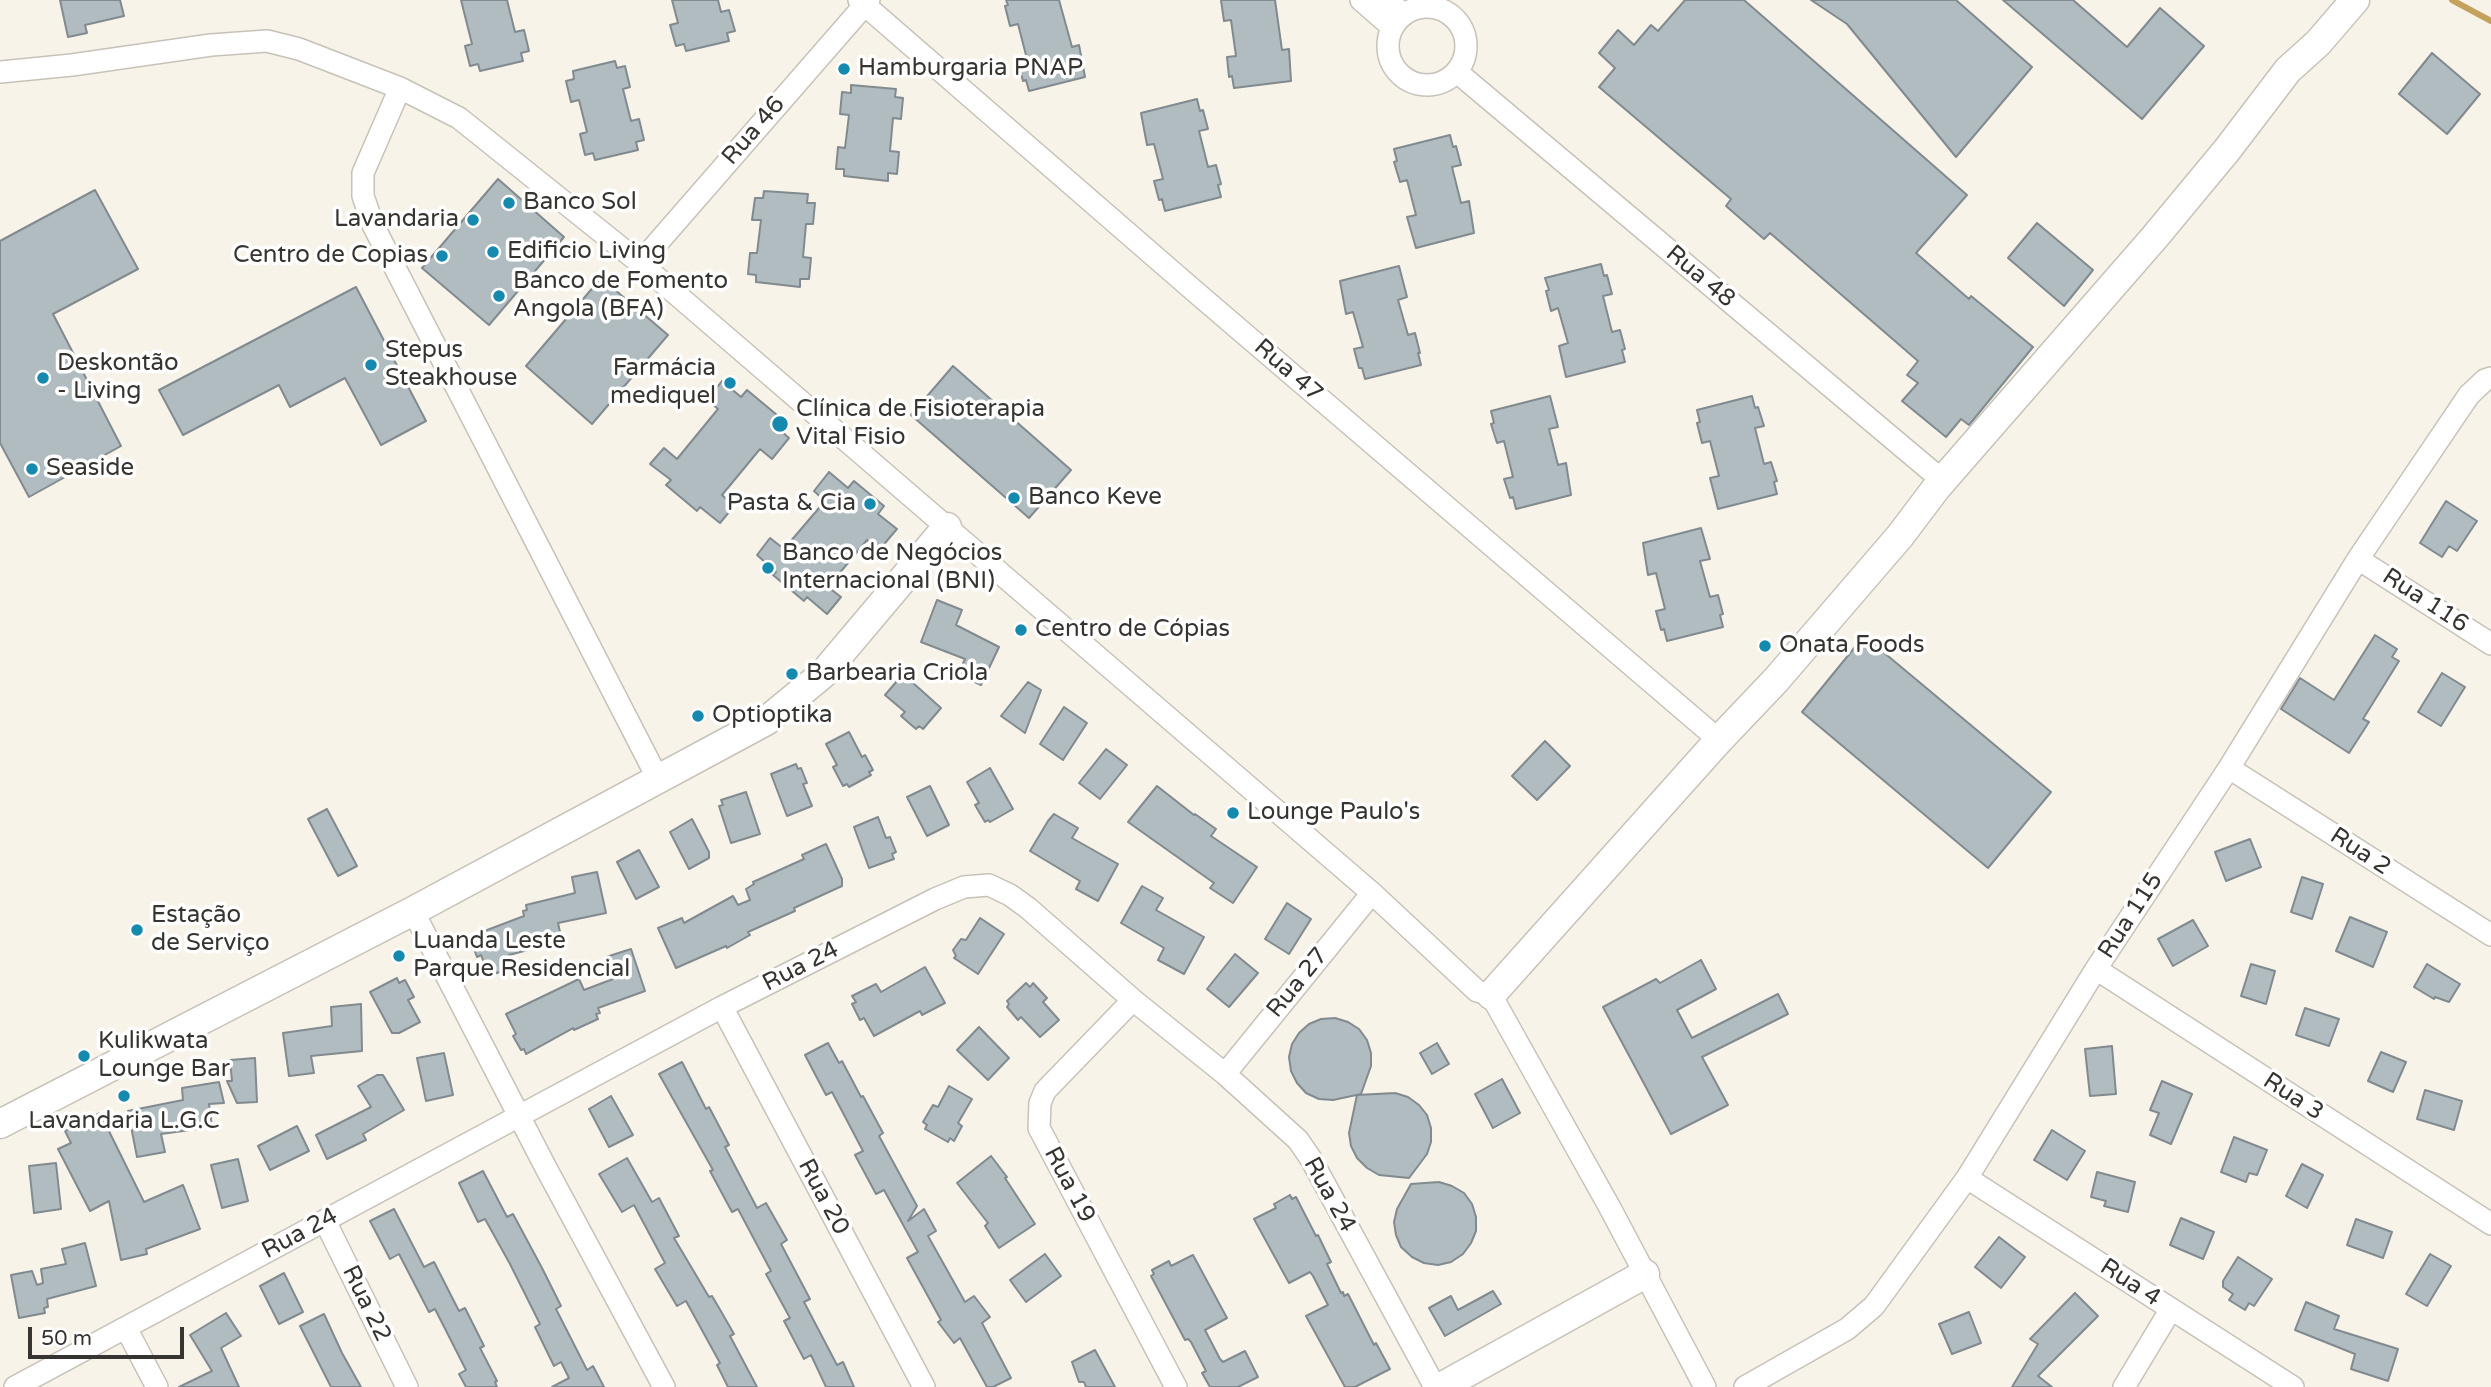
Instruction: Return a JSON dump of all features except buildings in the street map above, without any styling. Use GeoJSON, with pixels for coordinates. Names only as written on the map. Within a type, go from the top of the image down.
{"type":"FeatureCollection","features":[{"type":"Feature","properties":{"kind":"street"},"geometry":{"type":"LineString","coordinates":[[1361,0],[1398,21]]}},
{"type":"Feature","properties":{"kind":"street"},"geometry":{"type":"LineString","coordinates":[[1387,0],[1398,21]]}},
{"type":"Feature","properties":{"kind":"street"},"geometry":{"type":"LineString","coordinates":[[1491,995],[1785,669],[2154,238],[2227,150],[2288,70],[2318,43],[2355,0]]}},
{"type":"Feature","properties":{"kind":"street","name":"Rua 46"},"geometry":{"type":"LineString","coordinates":[[640,263],[864,2]]}},
{"type":"Feature","properties":{"kind":"street","name":"Rua 47"},"geometry":{"type":"LineString","coordinates":[[864,2],[1719,740]]}},
{"type":"Feature","properties":{"kind":"street"},"geometry":{"type":"LineString","coordinates":[[1427,6],[1440,8],[1452,15],[1466,36],[1464,62],[1457,72],[1448,80],[1427,86],[1406,79],[1391,61],[1388,38],[1398,21],[1415,8],[1427,6]]}},
{"type":"Feature","properties":{"kind":"street"},"geometry":{"type":"LineString","coordinates":[[0,72],[70,65],[222,43],[267,41],[299,49],[400,88],[459,118],[640,263],[1372,893],[1477,991],[1491,995],[1559,1115],[1704,1387]]}},
{"type":"Feature","properties":{"kind":"street","name":"Rua 48"},"geometry":{"type":"LineString","coordinates":[[1457,72],[1944,481]]}},
{"type":"Feature","properties":{"kind":"street"},"geometry":{"type":"LineString","coordinates":[[400,88],[363,173],[363,195],[373,225],[658,779]]}},
{"type":"Feature","properties":{"kind":"street","name":"Rua 115"},"geometry":{"type":"LineString","coordinates":[[1745,1387],[1847,1329],[1874,1306],[1967,1178],[2096,970],[2229,768],[2358,559],[2469,395],[2491,378]]}},
{"type":"Feature","properties":{"kind":"street"},"geometry":{"type":"LineString","coordinates":[[0,1124],[413,911],[766,721],[823,674],[947,527]]}},
{"type":"Feature","properties":{"kind":"street","name":"Rua 116"},"geometry":{"type":"LineString","coordinates":[[2358,559],[2491,644]]}},
{"type":"Feature","properties":{"kind":"street","name":"Rua 2"},"geometry":{"type":"LineString","coordinates":[[2229,768],[2491,935]]}},
{"type":"Feature","properties":{"kind":"street","name":"Rua 24"},"geometry":{"type":"LineString","coordinates":[[15,1387],[722,1007],[936,899],[964,887],[989,885],[1028,908],[1133,1000],[1225,1074],[1298,1140],[1311,1158],[1435,1387]]}},
{"type":"Feature","properties":{"kind":"street","name":"Rua 27"},"geometry":{"type":"LineString","coordinates":[[1225,1074],[1372,893]]}},
{"type":"Feature","properties":{"kind":"street"},"geometry":{"type":"LineString","coordinates":[[413,911],[664,1387]]}},
{"type":"Feature","properties":{"kind":"street","name":"Rua 3"},"geometry":{"type":"LineString","coordinates":[[2096,970],[2491,1224]]}},
{"type":"Feature","properties":{"kind":"street","name":"Rua 19"},"geometry":{"type":"LineString","coordinates":[[1133,1000],[1045,1091],[1039,1128],[1176,1387]]}},
{"type":"Feature","properties":{"kind":"street","name":"Rua 20"},"geometry":{"type":"LineString","coordinates":[[722,1007],[923,1387]]}},
{"type":"Feature","properties":{"kind":"street","name":"Rua 4"},"geometry":{"type":"LineString","coordinates":[[1967,1178],[2293,1387]]}},
{"type":"Feature","properties":{"kind":"street","name":"Rua 22"},"geometry":{"type":"LineString","coordinates":[[325,1221],[407,1387]]}},
{"type":"Feature","properties":{"kind":"street"},"geometry":{"type":"LineString","coordinates":[[1441,1387],[1645,1274]]}},
{"type":"Feature","properties":{"kind":"street"},"geometry":{"type":"LineString","coordinates":[[2124,1387],[2171,1309]]}},
{"type":"Feature","properties":{"kind":"street"},"geometry":{"type":"LineString","coordinates":[[126,1328],[157,1387]]}},
{"type":"Feature","properties":{"kind":"waterway"},"geometry":{"type":"LineString","coordinates":[[2452,0],[2491,21]]}},
{"type":"Feature","properties":{"kind":"place","name":"Hamburgaria PNAP"},"geometry":{"type":"Point","coordinates":[844,69]}},
{"type":"Feature","properties":{"kind":"place","name":"Banco Sol"},"geometry":{"type":"Point","coordinates":[509,203]}},
{"type":"Feature","properties":{"kind":"place","name":"Lavandaria"},"geometry":{"type":"Point","coordinates":[473,220]}},
{"type":"Feature","properties":{"kind":"place","name":"Edificio Living"},"geometry":{"type":"Point","coordinates":[493,252]}},
{"type":"Feature","properties":{"kind":"place","name":"Centro de Copias"},"geometry":{"type":"Point","coordinates":[442,256]}},
{"type":"Feature","properties":{"kind":"place","name":"Banco de Fomento Angola (BFA)"},"geometry":{"type":"Point","coordinates":[499,296]}},
{"type":"Feature","properties":{"kind":"place","name":"Stepus Steakhouse"},"geometry":{"type":"Point","coordinates":[371,365]}},
{"type":"Feature","properties":{"kind":"place","name":"Deskontão - Living"},"geometry":{"type":"Point","coordinates":[43,378]}},
{"type":"Feature","properties":{"kind":"place","name":"Farmácia mediquel"},"geometry":{"type":"Point","coordinates":[730,383]}},
{"type":"Feature","properties":{"kind":"place","name":"Clínica de Fisioterapia Vital Fisio"},"geometry":{"type":"Point","coordinates":[780,424]}},
{"type":"Feature","properties":{"kind":"place","name":"Seaside"},"geometry":{"type":"Point","coordinates":[32,469]}},
{"type":"Feature","properties":{"kind":"place","name":"Banco Keve"},"geometry":{"type":"Point","coordinates":[1014,498]}},
{"type":"Feature","properties":{"kind":"place","name":"Pasta & Cia"},"geometry":{"type":"Point","coordinates":[870,504]}},
{"type":"Feature","properties":{"kind":"place","name":"Banco de Negócios Internacional (BNI)"},"geometry":{"type":"Point","coordinates":[768,568]}},
{"type":"Feature","properties":{"kind":"place","name":"Centro de Cópias"},"geometry":{"type":"Point","coordinates":[1021,630]}},
{"type":"Feature","properties":{"kind":"place","name":"Onata Foods"},"geometry":{"type":"Point","coordinates":[1765,646]}},
{"type":"Feature","properties":{"kind":"place","name":"Barbearia Criola"},"geometry":{"type":"Point","coordinates":[792,674]}},
{"type":"Feature","properties":{"kind":"place","name":"Optioptika"},"geometry":{"type":"Point","coordinates":[698,716]}},
{"type":"Feature","properties":{"kind":"place","name":"Lounge Paulo's"},"geometry":{"type":"Point","coordinates":[1233,813]}},
{"type":"Feature","properties":{"kind":"place","name":"Estação de Serviço"},"geometry":{"type":"Point","coordinates":[137,930]}},
{"type":"Feature","properties":{"kind":"place","name":"Luanda Leste Parque Residencial"},"geometry":{"type":"Point","coordinates":[399,956]}},
{"type":"Feature","properties":{"kind":"place","name":"Kulikwata Lounge Bar"},"geometry":{"type":"Point","coordinates":[84,1056]}},
{"type":"Feature","properties":{"kind":"place","name":"Lavandaria L.G.C"},"geometry":{"type":"Point","coordinates":[124,1096]}}]}
